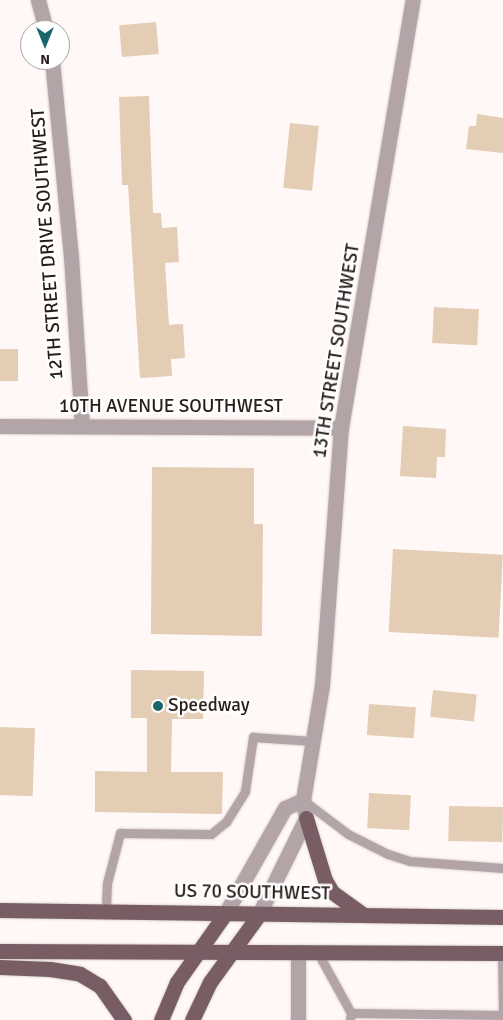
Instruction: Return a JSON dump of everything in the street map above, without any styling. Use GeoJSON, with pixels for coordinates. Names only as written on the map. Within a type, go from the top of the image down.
{"type":"FeatureCollection","features":[{"type":"Feature","properties":{"kind":"main road"},"geometry":{"type":"LineString","coordinates":[[306,818],[325,880],[337,896],[364,915]]}},
{"type":"Feature","properties":{"kind":"main road","name":"US 70 SOUTHWEST"},"geometry":{"type":"LineString","coordinates":[[0,910],[106,909],[258,916],[503,917]]}},
{"type":"Feature","properties":{"kind":"main road"},"geometry":{"type":"LineString","coordinates":[[161,1020],[177,982],[224,914]]}},
{"type":"Feature","properties":{"kind":"main road"},"geometry":{"type":"LineString","coordinates":[[192,1020],[210,982],[258,916]]}},
{"type":"Feature","properties":{"kind":"main road"},"geometry":{"type":"LineString","coordinates":[[0,950],[199,950],[233,952],[503,954]]}},
{"type":"Feature","properties":{"kind":"main road"},"geometry":{"type":"LineString","coordinates":[[0,967],[50,969],[80,974],[100,986],[124,1020]]}},
{"type":"Feature","properties":{"kind":"street"},"geometry":{"type":"LineString","coordinates":[[38,0],[43,20]]}},
{"type":"Feature","properties":{"kind":"street","name":"13TH STREET SOUTHWEST"},"geometry":{"type":"LineString","coordinates":[[306,818],[303,800],[313,741],[331,583],[341,428],[413,0]]}},
{"type":"Feature","properties":{"kind":"street","name":"12TH STREET DRIVE SOUTHWEST"},"geometry":{"type":"LineString","coordinates":[[53,70],[71,257],[82,425]]}},
{"type":"Feature","properties":{"kind":"street","name":"10TH AVENUE SOUTHWEST"},"geometry":{"type":"LineString","coordinates":[[0,426],[341,428]]}},
{"type":"Feature","properties":{"kind":"street"},"geometry":{"type":"LineString","coordinates":[[224,914],[285,808],[303,800]]}},
{"type":"Feature","properties":{"kind":"street"},"geometry":{"type":"LineString","coordinates":[[258,916],[306,818]]}},
{"type":"Feature","properties":{"kind":"street"},"geometry":{"type":"LineString","coordinates":[[298,952],[298,1020]]}},
{"type":"Feature","properties":{"kind":"lane"},"geometry":{"type":"LineString","coordinates":[[106,909],[107,883],[120,833],[211,834],[226,822],[245,790],[253,737],[313,741]]}},
{"type":"Feature","properties":{"kind":"lane"},"geometry":{"type":"LineString","coordinates":[[303,800],[360,842],[388,854],[409,861],[503,868]]}},
{"type":"Feature","properties":{"kind":"lane"},"geometry":{"type":"LineString","coordinates":[[318,953],[350,1016],[503,1015],[503,954]]}},
{"type":"Feature","properties":{"kind":"building"},"geometry":{"type":"Polygon","coordinates":[[[156,22],[159,54],[122,57],[119,25],[156,22]]]}},
{"type":"Feature","properties":{"kind":"building"},"geometry":{"type":"Polygon","coordinates":[[[149,96],[153,213],[161,213],[162,228],[177,227],[179,262],[165,263],[169,325],[183,324],[185,358],[171,359],[172,376],[140,378],[128,185],[122,185],[119,97],[149,96]]]}},
{"type":"Feature","properties":{"kind":"building"},"geometry":{"type":"Polygon","coordinates":[[[477,114],[503,118],[503,153],[466,149],[469,126],[476,126],[477,114]]]}},
{"type":"Feature","properties":{"kind":"building"},"geometry":{"type":"Polygon","coordinates":[[[290,123],[319,126],[312,191],[283,188],[290,123]]]}},
{"type":"Feature","properties":{"kind":"building"},"geometry":{"type":"Polygon","coordinates":[[[434,307],[479,309],[477,345],[432,343],[434,307]]]}},
{"type":"Feature","properties":{"kind":"building"},"geometry":{"type":"Polygon","coordinates":[[[0,349],[18,349],[18,381],[0,381],[0,349]]]}},
{"type":"Feature","properties":{"kind":"building"},"geometry":{"type":"Polygon","coordinates":[[[403,426],[446,429],[445,457],[437,457],[436,478],[400,476],[403,426]]]}},
{"type":"Feature","properties":{"kind":"building"},"geometry":{"type":"Polygon","coordinates":[[[152,467],[254,468],[254,524],[263,524],[262,636],[151,634],[152,467]]]}},
{"type":"Feature","properties":{"kind":"building"},"geometry":{"type":"Polygon","coordinates":[[[393,549],[503,555],[499,638],[389,632],[393,549]]]}},
{"type":"Feature","properties":{"kind":"building"},"geometry":{"type":"Polygon","coordinates":[[[131,670],[204,671],[203,719],[172,719],[171,772],[223,772],[222,814],[95,812],[95,771],[147,772],[147,718],[131,718],[131,670]]]}},
{"type":"Feature","properties":{"kind":"building"},"geometry":{"type":"Polygon","coordinates":[[[433,690],[477,695],[474,721],[430,717],[433,690]]]}},
{"type":"Feature","properties":{"kind":"building"},"geometry":{"type":"Polygon","coordinates":[[[369,704],[416,707],[414,738],[367,735],[369,704]]]}},
{"type":"Feature","properties":{"kind":"building"},"geometry":{"type":"Polygon","coordinates":[[[0,727],[35,728],[33,796],[0,795],[0,727]]]}},
{"type":"Feature","properties":{"kind":"building"},"geometry":{"type":"Polygon","coordinates":[[[369,793],[411,795],[409,830],[367,828],[369,793]]]}},
{"type":"Feature","properties":{"kind":"building"},"geometry":{"type":"Polygon","coordinates":[[[449,806],[503,807],[502,842],[448,841],[449,806]]]}},
{"type":"Feature","properties":{"kind":"place","name":"Speedway"},"geometry":{"type":"Point","coordinates":[158,706]}}]}
